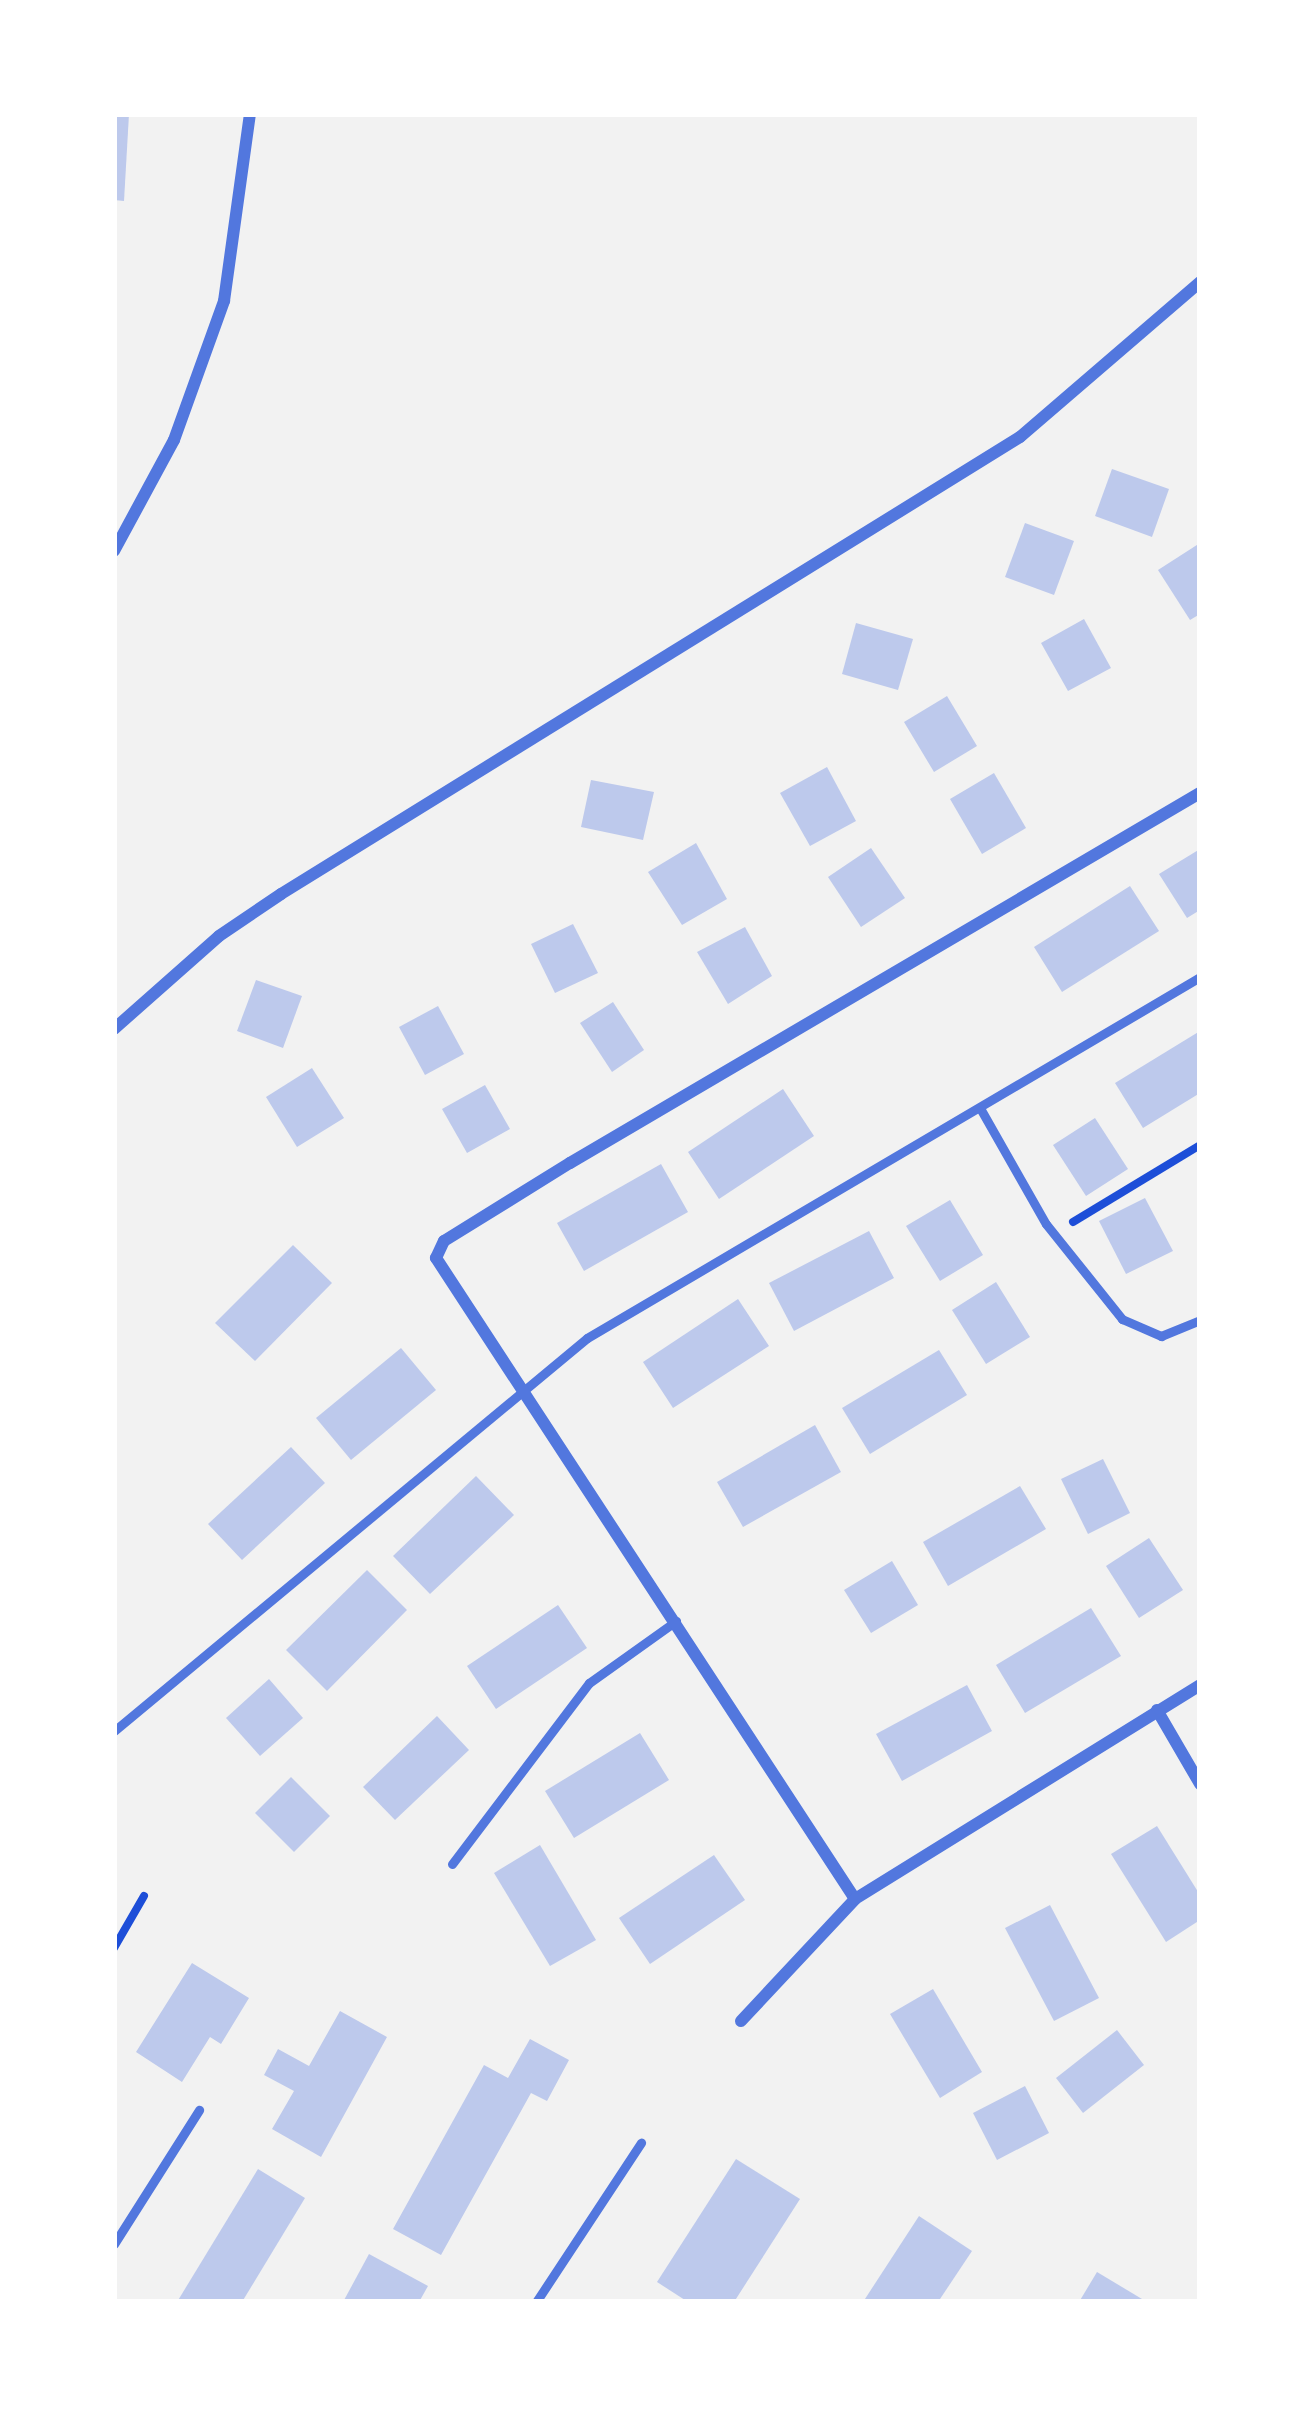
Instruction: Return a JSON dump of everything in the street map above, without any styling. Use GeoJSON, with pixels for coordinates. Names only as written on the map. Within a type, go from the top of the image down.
{"type":"FeatureCollection","features":[{"type":"Feature","properties":{"kind":"street"},"geometry":{"type":"LineString","coordinates":[[114,551],[174,440],[224,301],[250,114]]}},
{"type":"Feature","properties":{"kind":"street"},"geometry":{"type":"LineString","coordinates":[[114,1029],[193,957],[281,894],[1020,437],[1200,282]]}},
{"type":"Feature","properties":{"kind":"street"},"geometry":{"type":"LineString","coordinates":[[855,1899],[529,1391],[436,1258],[444,1241],[570,1163],[1200,793]]}},
{"type":"Feature","properties":{"kind":"street"},"geometry":{"type":"LineString","coordinates":[[741,2021],[855,1899],[1200,1685]]}},
{"type":"Feature","properties":{"kind":"street"},"geometry":{"type":"LineString","coordinates":[[1157,1710],[1200,1784]]}},
{"type":"Feature","properties":{"kind":"lane"},"geometry":{"type":"LineString","coordinates":[[114,1731],[529,1391],[587,1338],[1200,977]]}},
{"type":"Feature","properties":{"kind":"lane"},"geometry":{"type":"LineString","coordinates":[[980,1108],[1053,1234],[1093,1290],[1141,1331],[1161,1336],[1200,1320]]}},
{"type":"Feature","properties":{"kind":"lane"},"geometry":{"type":"LineString","coordinates":[[452,1864],[589,1683],[676,1621]]}},
{"type":"Feature","properties":{"kind":"lane"},"geometry":{"type":"LineString","coordinates":[[114,2244],[199,2110]]}},
{"type":"Feature","properties":{"kind":"lane"},"geometry":{"type":"LineString","coordinates":[[536,2302],[641,2143]]}},
{"type":"Feature","properties":{"kind":"path"},"geometry":{"type":"LineString","coordinates":[[1053,1234],[1200,1145]]}},
{"type":"Feature","properties":{"kind":"path"},"geometry":{"type":"LineString","coordinates":[[114,1948],[145,1896]]}},
{"type":"Feature","properties":{"kind":"building"},"geometry":{"type":"Polygon","coordinates":[[[114,114],[129,114],[124,201],[114,200],[114,114]]]}},
{"type":"Feature","properties":{"kind":"building"},"geometry":{"type":"Polygon","coordinates":[[[1112,469],[1169,489],[1152,537],[1095,516],[1112,469]]]}},
{"type":"Feature","properties":{"kind":"building"},"geometry":{"type":"Polygon","coordinates":[[[1025,523],[1074,541],[1054,595],[1005,577],[1025,523]]]}},
{"type":"Feature","properties":{"kind":"building"},"geometry":{"type":"Polygon","coordinates":[[[1200,543],[1200,614],[1190,620],[1158,570],[1200,543]]]}},
{"type":"Feature","properties":{"kind":"building"},"geometry":{"type":"Polygon","coordinates":[[[1084,619],[1111,668],[1068,691],[1041,643],[1084,619]]]}},
{"type":"Feature","properties":{"kind":"building"},"geometry":{"type":"Polygon","coordinates":[[[856,623],[913,639],[898,690],[842,674],[856,623]]]}},
{"type":"Feature","properties":{"kind":"building"},"geometry":{"type":"Polygon","coordinates":[[[947,696],[977,746],[934,772],[904,722],[947,696]]]}},
{"type":"Feature","properties":{"kind":"building"},"geometry":{"type":"Polygon","coordinates":[[[827,767],[856,821],[810,846],[780,793],[827,767]]]}},
{"type":"Feature","properties":{"kind":"building"},"geometry":{"type":"Polygon","coordinates":[[[994,773],[1026,828],[982,854],[950,799],[994,773]]]}},
{"type":"Feature","properties":{"kind":"building"},"geometry":{"type":"Polygon","coordinates":[[[591,780],[654,792],[643,840],[581,827],[591,780]]]}},
{"type":"Feature","properties":{"kind":"building"},"geometry":{"type":"Polygon","coordinates":[[[696,843],[727,899],[682,925],[648,872],[696,843]]]}},
{"type":"Feature","properties":{"kind":"building"},"geometry":{"type":"Polygon","coordinates":[[[871,848],[905,898],[861,927],[828,877],[871,848]]]}},
{"type":"Feature","properties":{"kind":"building"},"geometry":{"type":"Polygon","coordinates":[[[1200,849],[1200,910],[1187,918],[1159,874],[1200,849]]]}},
{"type":"Feature","properties":{"kind":"building"},"geometry":{"type":"Polygon","coordinates":[[[1130,886],[1159,931],[1062,992],[1034,947],[1130,886]]]}},
{"type":"Feature","properties":{"kind":"building"},"geometry":{"type":"Polygon","coordinates":[[[573,924],[598,973],[555,993],[531,944],[573,924]]]}},
{"type":"Feature","properties":{"kind":"building"},"geometry":{"type":"Polygon","coordinates":[[[745,927],[772,976],[728,1004],[697,952],[745,927]]]}},
{"type":"Feature","properties":{"kind":"building"},"geometry":{"type":"Polygon","coordinates":[[[256,980],[302,996],[283,1048],[237,1031],[256,980]]]}},
{"type":"Feature","properties":{"kind":"building"},"geometry":{"type":"Polygon","coordinates":[[[613,1002],[644,1050],[612,1072],[580,1023],[613,1002]]]}},
{"type":"Feature","properties":{"kind":"building"},"geometry":{"type":"Polygon","coordinates":[[[438,1006],[464,1054],[425,1075],[399,1027],[438,1006]]]}},
{"type":"Feature","properties":{"kind":"building"},"geometry":{"type":"Polygon","coordinates":[[[1200,1031],[1200,1093],[1143,1128],[1115,1083],[1200,1031]]]}},
{"type":"Feature","properties":{"kind":"building"},"geometry":{"type":"Polygon","coordinates":[[[312,1068],[344,1118],[297,1147],[266,1097],[312,1068]]]}},
{"type":"Feature","properties":{"kind":"building"},"geometry":{"type":"Polygon","coordinates":[[[485,1085],[510,1129],[467,1153],[442,1109],[485,1085]]]}},
{"type":"Feature","properties":{"kind":"building"},"geometry":{"type":"Polygon","coordinates":[[[783,1089],[814,1136],[719,1199],[688,1152],[783,1089]]]}},
{"type":"Feature","properties":{"kind":"building"},"geometry":{"type":"Polygon","coordinates":[[[1095,1118],[1128,1169],[1086,1196],[1053,1145],[1095,1118]]]}},
{"type":"Feature","properties":{"kind":"building"},"geometry":{"type":"Polygon","coordinates":[[[661,1164],[688,1212],[584,1271],[557,1223],[661,1164]]]}},
{"type":"Feature","properties":{"kind":"building"},"geometry":{"type":"Polygon","coordinates":[[[1145,1198],[1173,1251],[1126,1274],[1099,1221],[1145,1198]]]}},
{"type":"Feature","properties":{"kind":"building"},"geometry":{"type":"Polygon","coordinates":[[[950,1200],[983,1255],[940,1281],[906,1226],[950,1200]]]}},
{"type":"Feature","properties":{"kind":"building"},"geometry":{"type":"Polygon","coordinates":[[[869,1231],[894,1278],[794,1331],[769,1283],[869,1231]]]}},
{"type":"Feature","properties":{"kind":"building"},"geometry":{"type":"Polygon","coordinates":[[[293,1245],[332,1283],[255,1361],[215,1323],[293,1245]]]}},
{"type":"Feature","properties":{"kind":"building"},"geometry":{"type":"Polygon","coordinates":[[[996,1282],[1030,1337],[986,1364],[952,1310],[996,1282]]]}},
{"type":"Feature","properties":{"kind":"building"},"geometry":{"type":"Polygon","coordinates":[[[738,1299],[769,1346],[673,1408],[643,1362],[738,1299]]]}},
{"type":"Feature","properties":{"kind":"building"},"geometry":{"type":"Polygon","coordinates":[[[401,1348],[436,1390],[351,1460],[316,1418],[401,1348]]]}},
{"type":"Feature","properties":{"kind":"building"},"geometry":{"type":"Polygon","coordinates":[[[939,1350],[967,1395],[870,1454],[842,1408],[939,1350]]]}},
{"type":"Feature","properties":{"kind":"building"},"geometry":{"type":"Polygon","coordinates":[[[815,1425],[841,1472],[743,1527],[717,1482],[815,1425]]]}},
{"type":"Feature","properties":{"kind":"building"},"geometry":{"type":"Polygon","coordinates":[[[291,1447],[325,1483],[242,1560],[208,1524],[291,1447]]]}},
{"type":"Feature","properties":{"kind":"building"},"geometry":{"type":"Polygon","coordinates":[[[1103,1459],[1130,1513],[1088,1534],[1061,1479],[1103,1459]]]}},
{"type":"Feature","properties":{"kind":"building"},"geometry":{"type":"Polygon","coordinates":[[[476,1476],[514,1515],[430,1594],[393,1556],[476,1476]]]}},
{"type":"Feature","properties":{"kind":"building"},"geometry":{"type":"Polygon","coordinates":[[[1020,1486],[1046,1529],[948,1586],[923,1542],[1020,1486]]]}},
{"type":"Feature","properties":{"kind":"building"},"geometry":{"type":"Polygon","coordinates":[[[1149,1538],[1183,1590],[1139,1618],[1106,1566],[1149,1538]]]}},
{"type":"Feature","properties":{"kind":"building"},"geometry":{"type":"Polygon","coordinates":[[[892,1561],[918,1605],[871,1633],[844,1590],[892,1561]]]}},
{"type":"Feature","properties":{"kind":"building"},"geometry":{"type":"Polygon","coordinates":[[[367,1570],[407,1610],[327,1691],[286,1650],[367,1570]]]}},
{"type":"Feature","properties":{"kind":"building"},"geometry":{"type":"Polygon","coordinates":[[[558,1605],[587,1648],[496,1709],[467,1666],[558,1605]]]}},
{"type":"Feature","properties":{"kind":"building"},"geometry":{"type":"Polygon","coordinates":[[[1091,1608],[1121,1656],[1025,1713],[996,1665],[1091,1608]]]}},
{"type":"Feature","properties":{"kind":"building"},"geometry":{"type":"Polygon","coordinates":[[[269,1679],[303,1718],[260,1756],[226,1718],[269,1679]]]}},
{"type":"Feature","properties":{"kind":"building"},"geometry":{"type":"Polygon","coordinates":[[[967,1685],[992,1731],[902,1781],[876,1734],[967,1685]]]}},
{"type":"Feature","properties":{"kind":"building"},"geometry":{"type":"Polygon","coordinates":[[[437,1716],[469,1750],[395,1820],[363,1787],[437,1716]]]}},
{"type":"Feature","properties":{"kind":"building"},"geometry":{"type":"Polygon","coordinates":[[[640,1733],[669,1780],[574,1838],[545,1791],[640,1733]]]}},
{"type":"Feature","properties":{"kind":"building"},"geometry":{"type":"Polygon","coordinates":[[[291,1777],[330,1816],[294,1852],[255,1813],[291,1777]]]}},
{"type":"Feature","properties":{"kind":"building"},"geometry":{"type":"Polygon","coordinates":[[[1157,1826],[1200,1895],[1200,1920],[1166,1942],[1111,1854],[1157,1826]]]}},
{"type":"Feature","properties":{"kind":"building"},"geometry":{"type":"Polygon","coordinates":[[[540,1845],[596,1940],[550,1966],[494,1873],[540,1845]]]}},
{"type":"Feature","properties":{"kind":"building"},"geometry":{"type":"Polygon","coordinates":[[[714,1855],[745,1900],[650,1964],[619,1918],[714,1855]]]}},
{"type":"Feature","properties":{"kind":"building"},"geometry":{"type":"Polygon","coordinates":[[[1050,1905],[1099,1998],[1054,2021],[1005,1928],[1050,1905]]]}},
{"type":"Feature","properties":{"kind":"building"},"geometry":{"type":"Polygon","coordinates":[[[192,1963],[249,1998],[221,2044],[210,2037],[182,2082],[136,2052],[192,1963]]]}},
{"type":"Feature","properties":{"kind":"building"},"geometry":{"type":"Polygon","coordinates":[[[933,1989],[982,2072],[940,2098],[890,2014],[933,1989]]]}},
{"type":"Feature","properties":{"kind":"building"},"geometry":{"type":"Polygon","coordinates":[[[340,2011],[387,2037],[321,2157],[272,2129],[294,2091],[264,2075],[278,2049],[309,2066],[340,2011]]]}},
{"type":"Feature","properties":{"kind":"building"},"geometry":{"type":"Polygon","coordinates":[[[1117,2030],[1144,2065],[1083,2113],[1056,2078],[1117,2030]]]}},
{"type":"Feature","properties":{"kind":"building"},"geometry":{"type":"Polygon","coordinates":[[[530,2039],[569,2060],[547,2101],[531,2093],[441,2255],[393,2229],[484,2065],[508,2078],[530,2039]]]}},
{"type":"Feature","properties":{"kind":"building"},"geometry":{"type":"Polygon","coordinates":[[[1025,2086],[1049,2133],[997,2160],[973,2113],[1025,2086]]]}},
{"type":"Feature","properties":{"kind":"building"},"geometry":{"type":"Polygon","coordinates":[[[736,2159],[800,2199],[734,2302],[688,2302],[657,2282],[736,2159]]]}},
{"type":"Feature","properties":{"kind":"building"},"geometry":{"type":"Polygon","coordinates":[[[258,2169],[305,2198],[242,2302],[177,2302],[258,2169]]]}},
{"type":"Feature","properties":{"kind":"building"},"geometry":{"type":"Polygon","coordinates":[[[919,2216],[972,2251],[938,2302],[863,2302],[919,2216]]]}},
{"type":"Feature","properties":{"kind":"building"},"geometry":{"type":"Polygon","coordinates":[[[369,2254],[428,2286],[419,2302],[343,2302],[369,2254]]]}},
{"type":"Feature","properties":{"kind":"building"},"geometry":{"type":"Polygon","coordinates":[[[1097,2272],[1142,2299],[1079,2302],[1097,2272]]]}}]}
